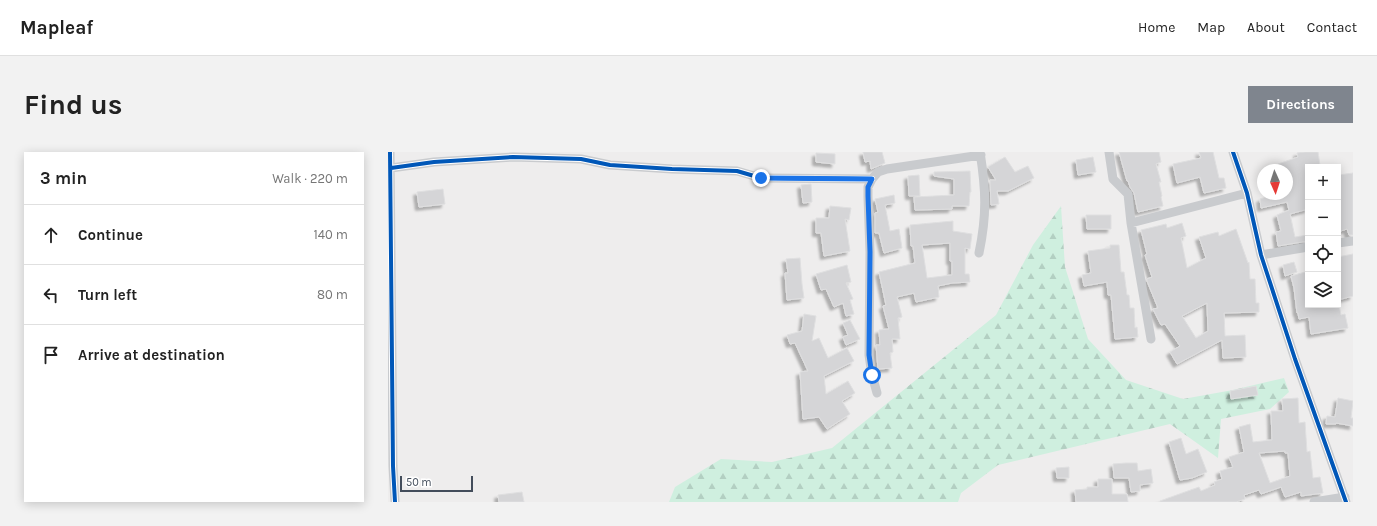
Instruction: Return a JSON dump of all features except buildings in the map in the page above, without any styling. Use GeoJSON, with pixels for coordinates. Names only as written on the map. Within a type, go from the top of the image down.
{"type":"FeatureCollection","features":[{"type":"Feature","properties":{"kind":"street"},"geometry":{"type":"LineString","coordinates":[[390,152],[391,466],[395,502]]}},
{"type":"Feature","properties":{"kind":"street"},"geometry":{"type":"LineString","coordinates":[[1109,152],[1113,179],[1128,194],[1151,339]]}},
{"type":"Feature","properties":{"kind":"street"},"geometry":{"type":"LineString","coordinates":[[1233,152],[1247,193],[1261,255],[1294,359],[1345,500],[1314,502]]}},
{"type":"Feature","properties":{"kind":"street"},"geometry":{"type":"LineString","coordinates":[[877,393],[869,355],[870,252],[868,187],[872,179],[878,172],[887,169],[980,154],[985,186],[985,210],[979,253]]}},
{"type":"Feature","properties":{"kind":"street"},"geometry":{"type":"LineString","coordinates":[[391,168],[434,162],[514,156],[581,160],[610,165],[737,171],[761,178],[872,179]]}},
{"type":"Feature","properties":{"kind":"street"},"geometry":{"type":"LineString","coordinates":[[1132,224],[1247,193]]}},
{"type":"Feature","properties":{"kind":"street"},"geometry":{"type":"LineString","coordinates":[[1341,243],[1353,241]]}},
{"type":"Feature","properties":{"kind":"street"},"geometry":{"type":"LineString","coordinates":[[1261,255],[1305,248]]}},
{"type":"Feature","properties":{"kind":"green space"},"geometry":{"type":"Polygon","coordinates":[[[1061,206],[1065,267],[1088,339],[1126,380],[1183,399],[1233,390],[1284,378],[1289,392],[1270,409],[1221,419],[1218,458],[1170,424],[998,465],[961,493],[958,502],[669,502],[675,487],[721,459],[772,462],[832,448],[996,315],[1033,245],[1061,206]]]}},
{"type":"Feature","properties":{"kind":"cycle path"},"geometry":{"type":"LineString","coordinates":[[390,152],[393,466],[395,502]]}},
{"type":"Feature","properties":{"kind":"cycle path"},"geometry":{"type":"LineString","coordinates":[[1233,152],[1247,193],[1261,255],[1295,359],[1346,502]]}},
{"type":"Feature","properties":{"kind":"cycle path"},"geometry":{"type":"LineString","coordinates":[[391,168],[434,162],[513,157],[581,159],[610,165],[737,171],[761,178],[872,179]]}},
{"type":"Feature","properties":{"kind":"route"},"geometry":{"type":"LineString","coordinates":[[761,178],[872,179],[868,187],[868,206],[870,252],[869,355],[872,375]]}}]}
